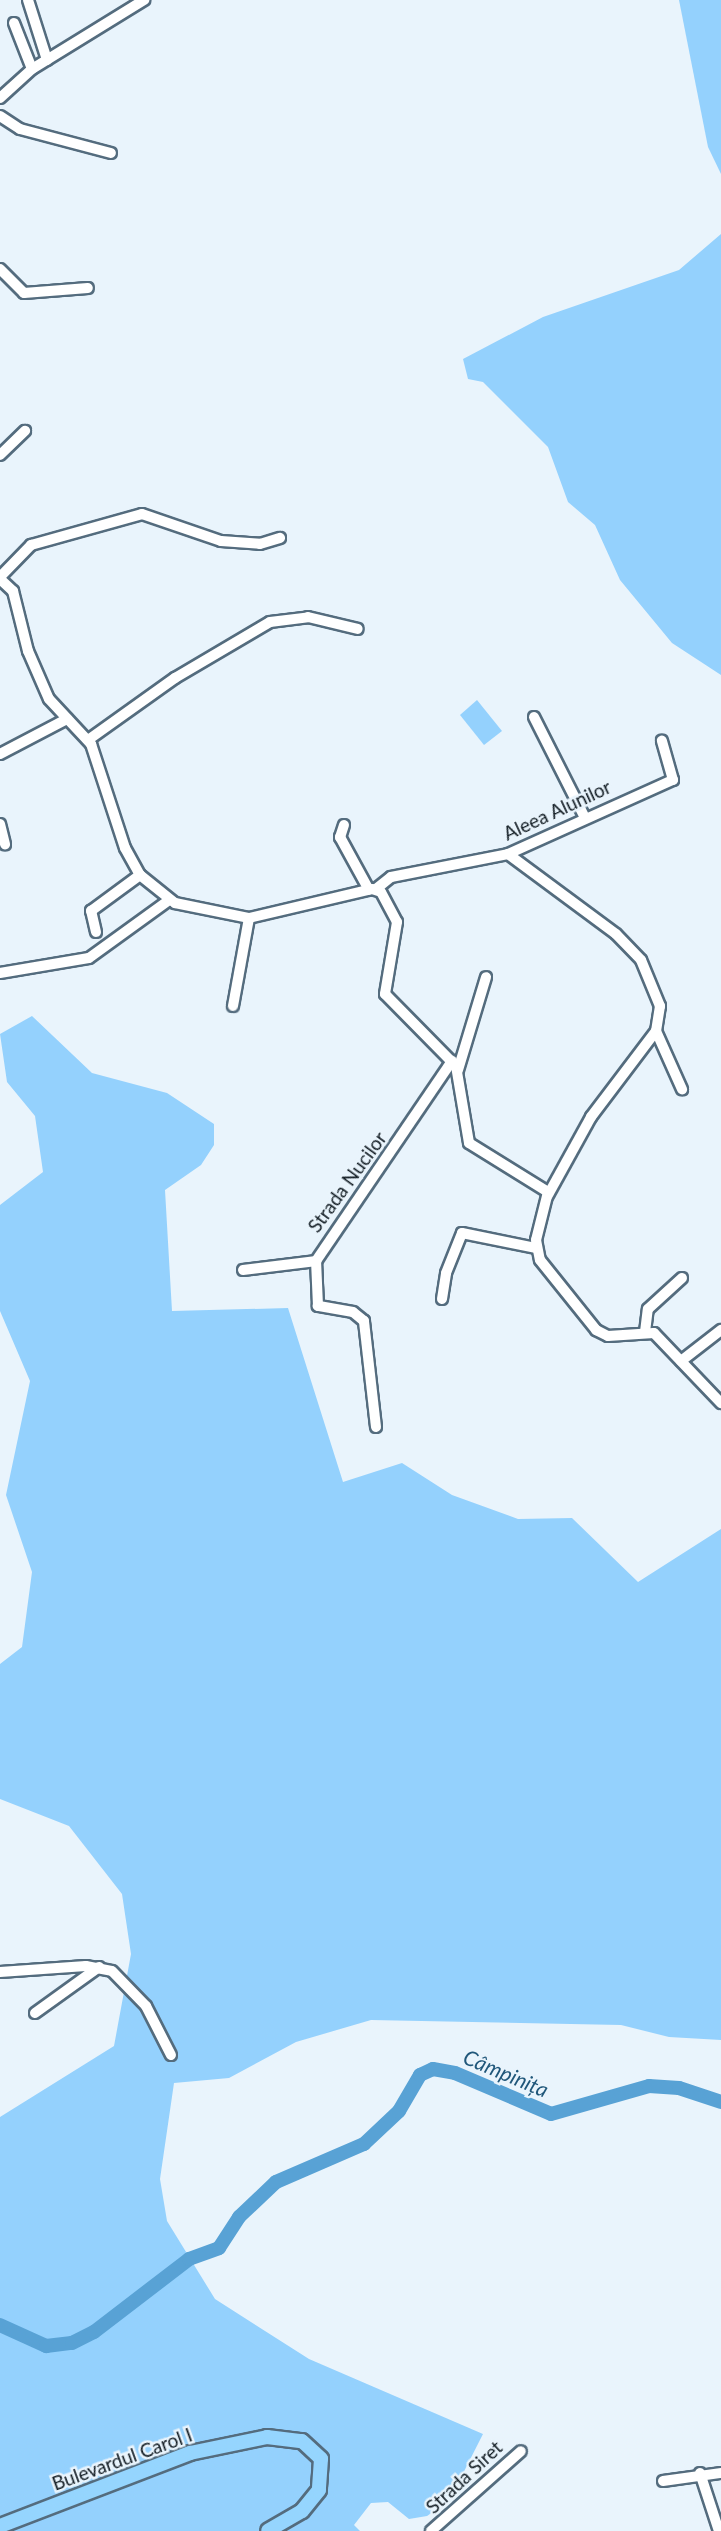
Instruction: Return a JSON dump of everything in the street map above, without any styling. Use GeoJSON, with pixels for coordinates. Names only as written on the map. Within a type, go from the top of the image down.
{"type":"FeatureCollection","features":[{"type":"Feature","properties":{"kind":"main road","name":"Bulevardul Carol I"},"geometry":{"type":"LineString","coordinates":[[0,2526],[190,2453],[267,2437],[302,2441],[321,2459],[319,2490],[302,2511],[268,2531]]}},
{"type":"Feature","properties":{"kind":"street"},"geometry":{"type":"LineString","coordinates":[[28,0],[47,60]]}},
{"type":"Feature","properties":{"kind":"street"},"geometry":{"type":"LineString","coordinates":[[0,98],[32,69],[144,0]]}},
{"type":"Feature","properties":{"kind":"street"},"geometry":{"type":"LineString","coordinates":[[14,23],[32,69]]}},
{"type":"Feature","properties":{"kind":"street"},"geometry":{"type":"LineString","coordinates":[[0,116],[20,128],[111,153]]}},
{"type":"Feature","properties":{"kind":"street"},"geometry":{"type":"LineString","coordinates":[[0,270],[24,293],[88,288]]}},
{"type":"Feature","properties":{"kind":"street"},"geometry":{"type":"LineString","coordinates":[[0,455],[25,431]]}},
{"type":"Feature","properties":{"kind":"street"},"geometry":{"type":"LineString","coordinates":[[0,973],[89,958],[169,900],[140,875],[125,848],[88,740],[67,719],[37,678],[13,592],[0,578],[31,545],[142,514],[221,541],[260,544],[280,538]]}},
{"type":"Feature","properties":{"kind":"street"},"geometry":{"type":"LineString","coordinates":[[88,740],[175,678],[270,622],[308,617],[359,629]]}},
{"type":"Feature","properties":{"kind":"street"},"geometry":{"type":"LineString","coordinates":[[534,717],[584,816]]}},
{"type":"Feature","properties":{"kind":"street"},"geometry":{"type":"LineString","coordinates":[[0,754],[67,719]]}},
{"type":"Feature","properties":{"kind":"street","name":"Aleea Alunilor"},"geometry":{"type":"LineString","coordinates":[[169,900],[205,913],[248,918],[372,890],[391,877],[508,854],[584,816],[673,780],[662,741]]}},
{"type":"Feature","properties":{"kind":"street"},"geometry":{"type":"LineString","coordinates":[[0,824],[5,844]]}},
{"type":"Feature","properties":{"kind":"street"},"geometry":{"type":"LineString","coordinates":[[344,825],[340,836],[372,890],[394,910],[397,922],[385,994],[395,1010],[455,1066]]}},
{"type":"Feature","properties":{"kind":"street"},"geometry":{"type":"LineString","coordinates":[[508,854],[587,909],[641,960],[658,998],[656,1031],[682,1089]]}},
{"type":"Feature","properties":{"kind":"street"},"geometry":{"type":"LineString","coordinates":[[96,932],[91,911],[140,875]]}},
{"type":"Feature","properties":{"kind":"street"},"geometry":{"type":"LineString","coordinates":[[233,1006],[248,918]]}},
{"type":"Feature","properties":{"kind":"street"},"geometry":{"type":"LineString","coordinates":[[486,977],[455,1066],[463,1131],[469,1143],[548,1195]]}},
{"type":"Feature","properties":{"kind":"street"},"geometry":{"type":"LineString","coordinates":[[536,1248],[548,1195],[596,1110],[656,1031]]}},
{"type":"Feature","properties":{"kind":"street","name":"Strada Nucilor"},"geometry":{"type":"LineString","coordinates":[[376,1427],[364,1321],[353,1312],[318,1306],[316,1261],[455,1066]]}},
{"type":"Feature","properties":{"kind":"street"},"geometry":{"type":"LineString","coordinates":[[442,1299],[462,1233],[536,1248],[596,1330],[608,1336],[645,1332],[657,1335],[719,1398]]}},
{"type":"Feature","properties":{"kind":"street"},"geometry":{"type":"LineString","coordinates":[[243,1270],[316,1261]]}},
{"type":"Feature","properties":{"kind":"street"},"geometry":{"type":"LineString","coordinates":[[645,1332],[648,1309],[682,1278]]}},
{"type":"Feature","properties":{"kind":"street"},"geometry":{"type":"LineString","coordinates":[[681,1361],[721,1330]]}},
{"type":"Feature","properties":{"kind":"street"},"geometry":{"type":"LineString","coordinates":[[0,1972],[99,1967],[128,1982],[171,2054]]}},
{"type":"Feature","properties":{"kind":"street"},"geometry":{"type":"LineString","coordinates":[[35,2013],[99,1967]]}},
{"type":"Feature","properties":{"kind":"street","name":"Strada Siret"},"geometry":{"type":"LineString","coordinates":[[430,2531],[521,2451]]}},
{"type":"Feature","properties":{"kind":"street"},"geometry":{"type":"LineString","coordinates":[[700,2473],[719,2531]]}},
{"type":"Feature","properties":{"kind":"street"},"geometry":{"type":"LineString","coordinates":[[663,2481],[700,2473],[721,2473]]}},
{"type":"Feature","properties":{"kind":"shaded area"},"geometry":{"type":"Polygon","coordinates":[[[679,0],[721,0],[721,174],[708,147],[679,0]]]}},
{"type":"Feature","properties":{"kind":"shaded area"},"geometry":{"type":"Polygon","coordinates":[[[721,234],[721,675],[672,643],[620,580],[595,525],[568,502],[548,447],[483,382],[468,379],[463,359],[543,317],[679,270],[721,234]]]}},
{"type":"Feature","properties":{"kind":"shaded area"},"geometry":{"type":"Polygon","coordinates":[[[477,700],[502,731],[484,745],[460,715],[477,700]]]}},
{"type":"Feature","properties":{"kind":"shaded area"},"geometry":{"type":"Polygon","coordinates":[[[32,1016],[92,1073],[167,1093],[214,1124],[214,1145],[201,1165],[165,1190],[172,1311],[288,1308],[343,1482],[402,1463],[452,1495],[518,1519],[572,1518],[638,1582],[721,1529],[721,2040],[669,2037],[621,2025],[371,2020],[296,2042],[229,2078],[174,2083],[160,2179],[167,2221],[215,2299],[309,2359],[483,2434],[449,2501],[427,2516],[409,2519],[388,2502],[371,2503],[354,2525],[360,2531],[0,2531],[0,2117],[114,2046],[131,1954],[122,1894],[69,1826],[0,1799],[0,1664],[22,1647],[32,1572],[6,1495],[30,1381],[0,1311],[0,1205],[43,1172],[35,1116],[7,1082],[0,1034],[32,1016]]]}},
{"type":"Feature","properties":{"kind":"waterway","name":"Câmpinița"},"geometry":{"type":"LineString","coordinates":[[0,2325],[46,2346],[72,2343],[94,2332],[189,2259],[219,2248],[239,2217],[276,2182],[364,2144],[399,2111],[420,2075],[433,2069],[455,2073],[551,2114],[649,2086],[679,2088],[721,2102]]}}]}
